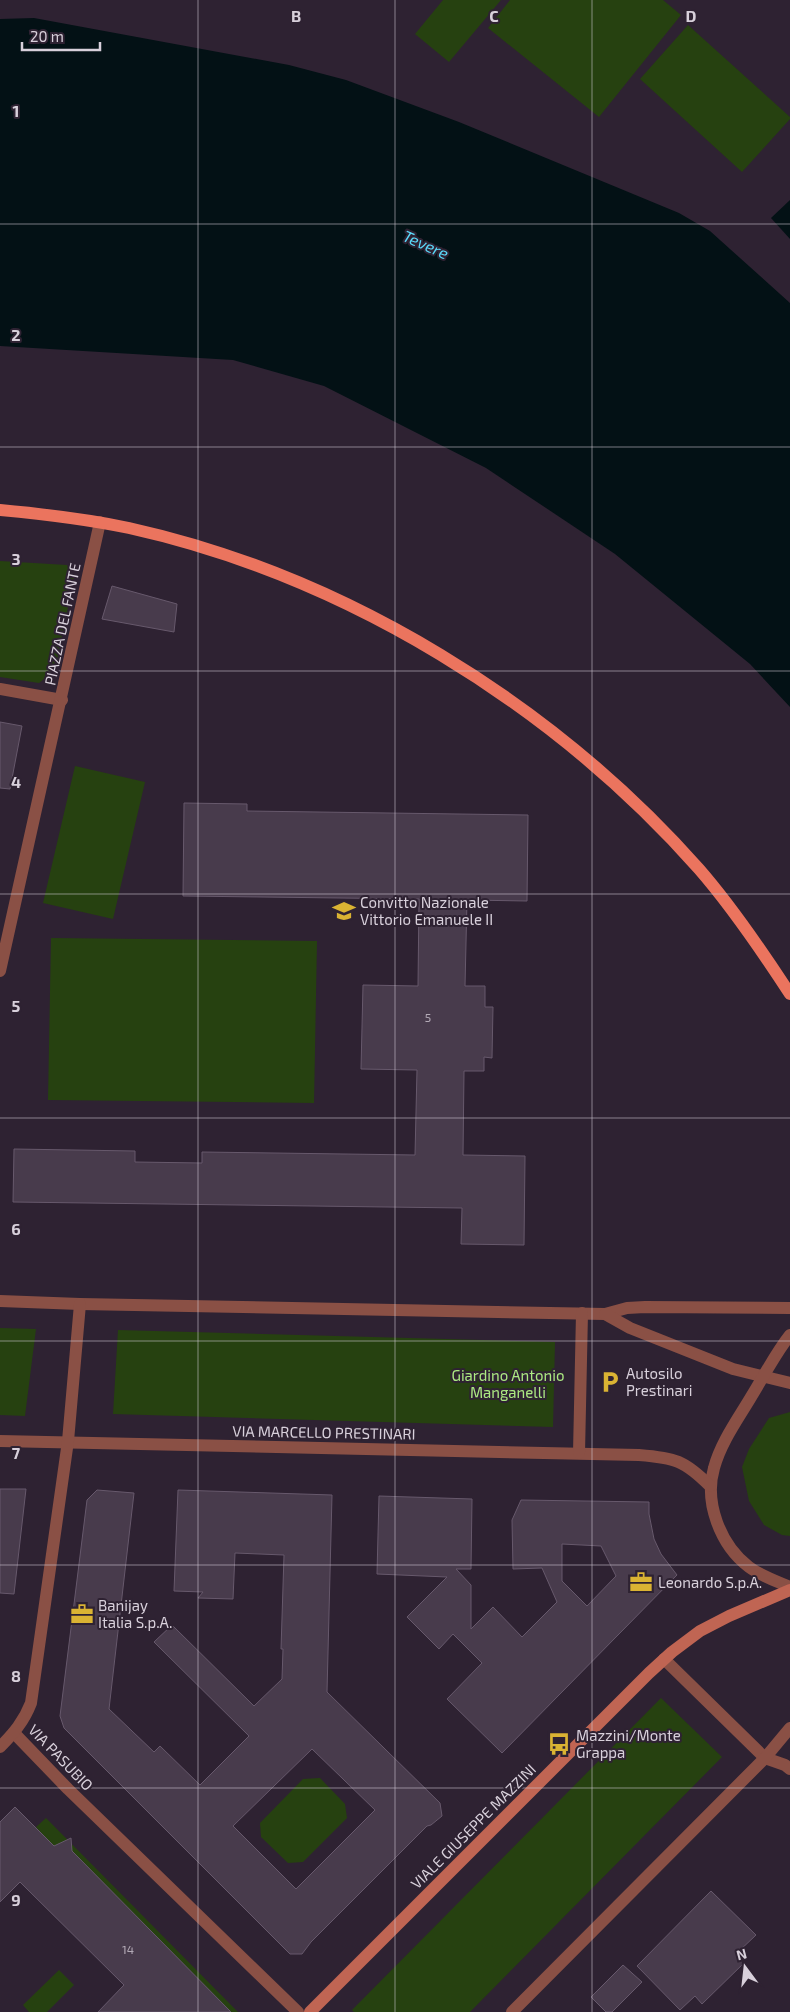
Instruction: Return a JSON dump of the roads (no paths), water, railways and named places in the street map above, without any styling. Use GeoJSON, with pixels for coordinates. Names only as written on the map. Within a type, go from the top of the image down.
{"type":"FeatureCollection","features":[{"type":"Feature","properties":{"kind":"main road"},"geometry":{"type":"LineString","coordinates":[[0,510],[100,522],[160,536],[222,554],[346,602],[394,627],[532,716],[620,788],[694,863],[755,940],[790,994]]}},
{"type":"Feature","properties":{"kind":"main road","name":"VIALE GIUSEPPE MAZZINI"},"geometry":{"type":"LineString","coordinates":[[310,2012],[664,1659],[700,1631],[714,1623],[790,1589]]}},
{"type":"Feature","properties":{"kind":"street","name":"PIAZZA DEL FANTE"},"geometry":{"type":"LineString","coordinates":[[0,689],[62,700],[100,522]]}},
{"type":"Feature","properties":{"kind":"street"},"geometry":{"type":"LineString","coordinates":[[0,971],[62,700]]}},
{"type":"Feature","properties":{"kind":"street"},"geometry":{"type":"LineString","coordinates":[[0,1301],[605,1314],[627,1308],[645,1307],[790,1308]]}},
{"type":"Feature","properties":{"kind":"street"},"geometry":{"type":"LineString","coordinates":[[68,1441],[80,1304]]}},
{"type":"Feature","properties":{"kind":"street"},"geometry":{"type":"LineString","coordinates":[[579,1453],[582,1313]]}},
{"type":"Feature","properties":{"kind":"street"},"geometry":{"type":"LineString","coordinates":[[605,1314],[630,1328],[733,1370],[790,1383]]}},
{"type":"Feature","properties":{"kind":"street"},"geometry":{"type":"LineString","coordinates":[[790,1335],[728,1436],[716,1460],[710,1486],[717,1523],[737,1556],[755,1571],[790,1589]]}},
{"type":"Feature","properties":{"kind":"street","name":"VIA MARCELLO PRESTINARI"},"geometry":{"type":"LineString","coordinates":[[0,1441],[639,1455],[675,1460],[688,1466],[710,1486]]}},
{"type":"Feature","properties":{"kind":"street","name":"VIA PASUBIO"},"geometry":{"type":"LineString","coordinates":[[68,1441],[31,1703],[14,1733],[68,1789],[298,2012]]}},
{"type":"Feature","properties":{"kind":"street"},"geometry":{"type":"LineString","coordinates":[[664,1659],[765,1758],[776,1761],[790,1769]]}},
{"type":"Feature","properties":{"kind":"street"},"geometry":{"type":"LineString","coordinates":[[512,2012],[765,1758],[790,1728]]}},
{"type":"Feature","properties":{"kind":"street"},"geometry":{"type":"LineString","coordinates":[[0,1747],[14,1733]]}},
{"type":"Feature","properties":{"kind":"water","name":"Tevere"},"geometry":{"type":"Polygon","coordinates":[[[34,18],[289,65],[346,80],[459,122],[679,213],[710,231],[790,303],[790,707],[750,664],[615,554],[486,468],[324,386],[233,360],[0,346],[0,19],[34,18]]]}},
{"type":"Feature","properties":{"kind":"water"},"geometry":{"type":"Polygon","coordinates":[[[790,200],[790,239],[771,218],[790,200]]]}},
{"type":"Feature","properties":{"kind":"place","name":"Convitto Nazionale Vittorio Emanuele II"},"geometry":{"type":"Point","coordinates":[344,911]}},
{"type":"Feature","properties":{"kind":"place","name":"Autosilo Prestinari"},"geometry":{"type":"Point","coordinates":[610,1382]}},
{"type":"Feature","properties":{"kind":"place","name":"Leonardo S.p.A."},"geometry":{"type":"Point","coordinates":[641,1582]}},
{"type":"Feature","properties":{"kind":"place","name":"Banijay Italia S.p.A."},"geometry":{"type":"Point","coordinates":[82,1614]}},
{"type":"Feature","properties":{"kind":"place","name":"Mazzini/Monte Grappa"},"geometry":{"type":"Point","coordinates":[559,1744]}},
{"type":"Feature","properties":{"kind":"park label","name":"Giardino Antonio Manganelli"},"geometry":{"type":"Point","coordinates":[508,1384]}}]}
